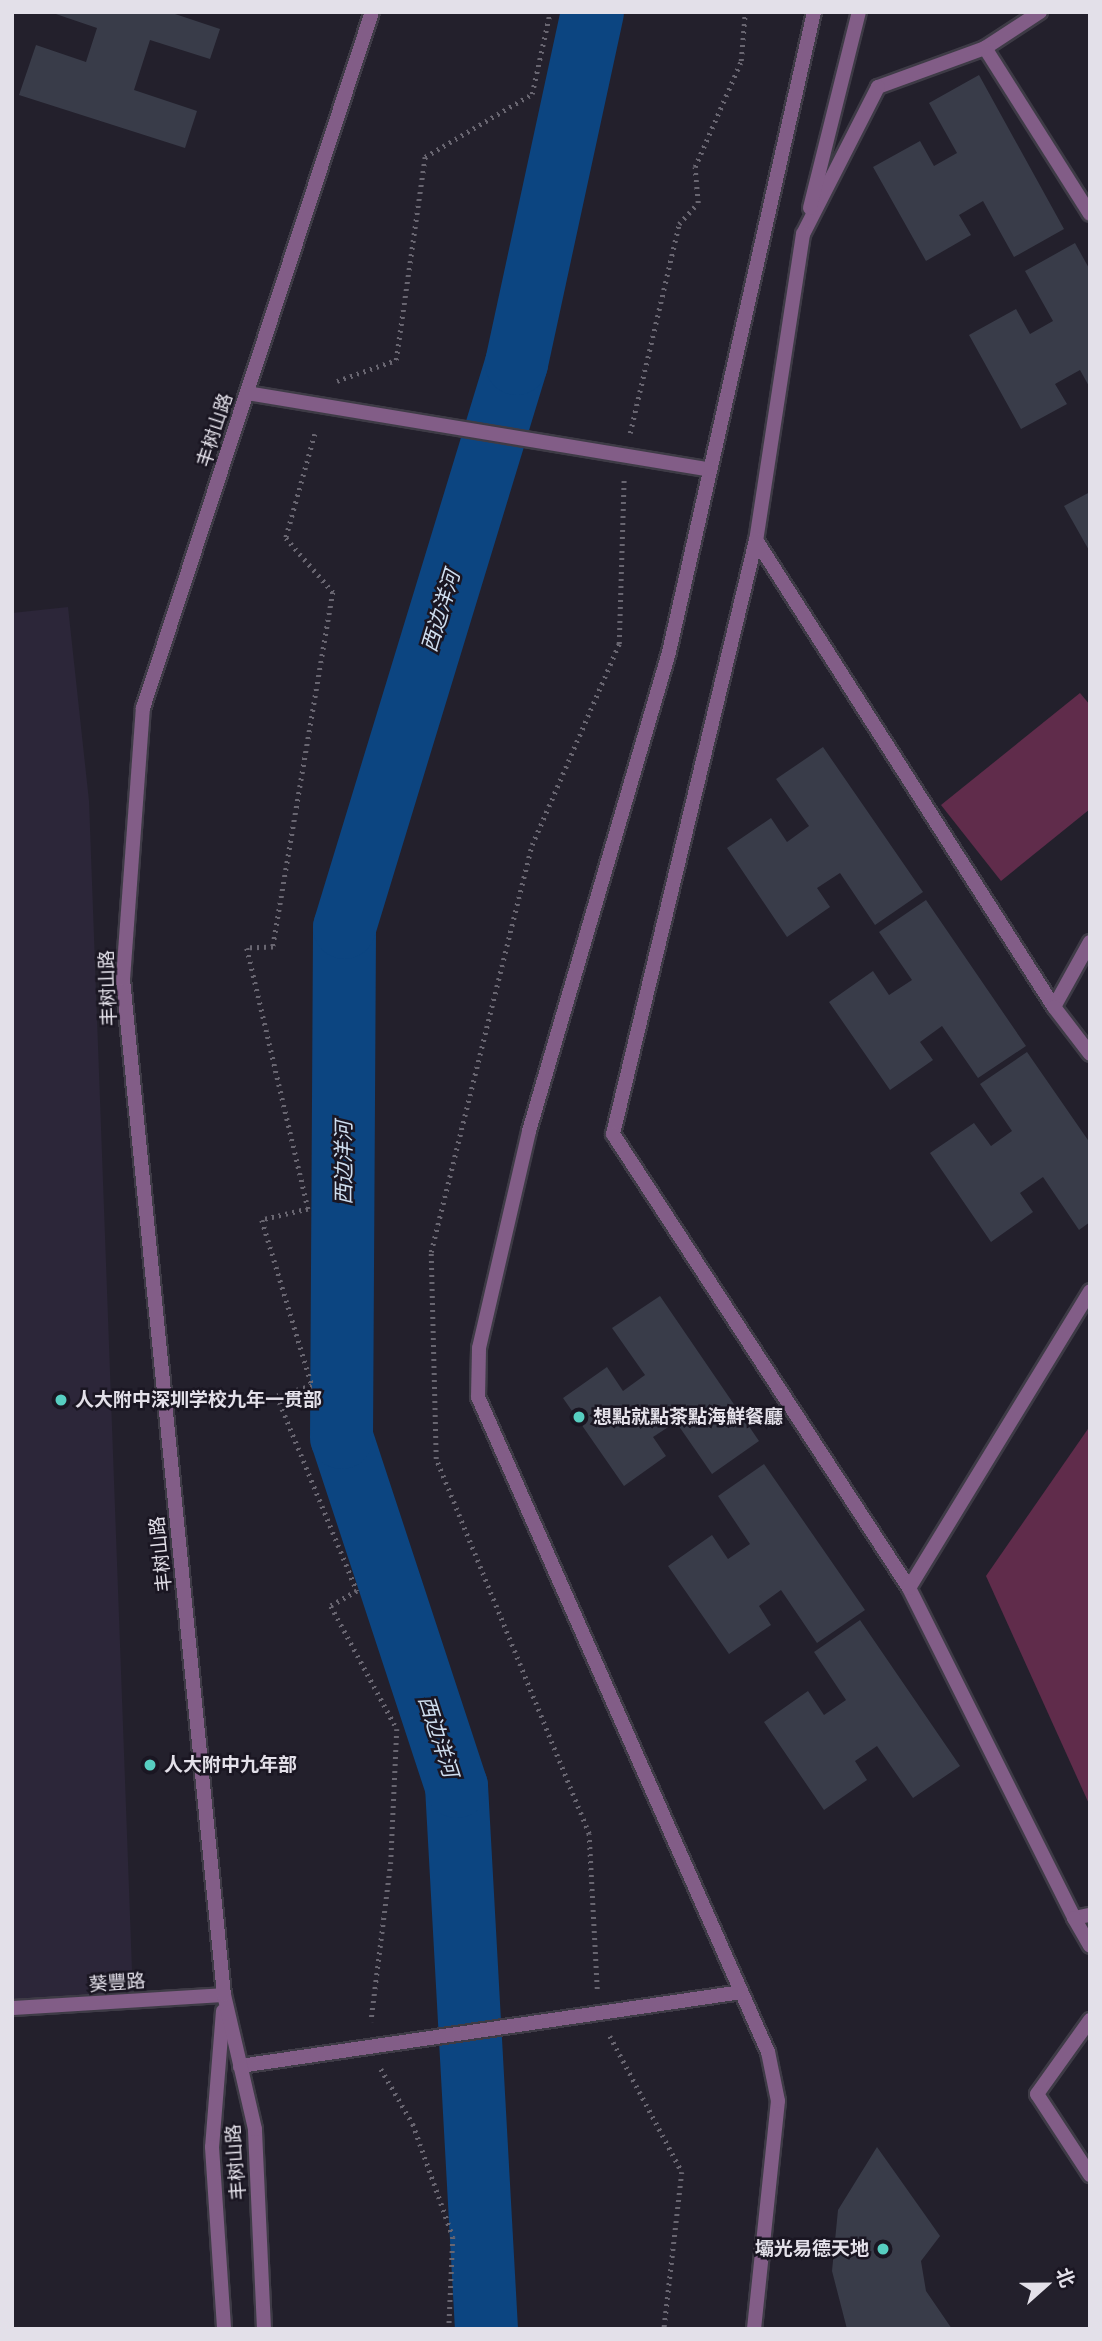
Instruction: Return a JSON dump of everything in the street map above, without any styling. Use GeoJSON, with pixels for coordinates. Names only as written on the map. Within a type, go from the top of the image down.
{"type":"FeatureCollection","features":[{"type":"Feature","properties":{"kind":"street","name":"丰树山路"},"geometry":{"type":"LineString","coordinates":[[264,2329],[255,2129],[224,1995],[123,979],[143,708],[372,12]]}},
{"type":"Feature","properties":{"kind":"street"},"geometry":{"type":"LineString","coordinates":[[754,2329],[778,2101],[768,2052],[478,1396],[479,1348],[529,1131],[669,652],[814,12]]}},
{"type":"Feature","properties":{"kind":"street"},"geometry":{"type":"LineString","coordinates":[[859,12],[803,234],[756,540],[613,1134],[909,1588],[1090,1946]]}},
{"type":"Feature","properties":{"kind":"street"},"geometry":{"type":"LineString","coordinates":[[803,234],[878,87],[985,48],[1040,12]]}},
{"type":"Feature","properties":{"kind":"street"},"geometry":{"type":"LineString","coordinates":[[985,48],[1090,214]]}},
{"type":"Feature","properties":{"kind":"street"},"geometry":{"type":"LineString","coordinates":[[247,393],[710,470]]}},
{"type":"Feature","properties":{"kind":"street"},"geometry":{"type":"LineString","coordinates":[[756,540],[1054,1007],[1090,1054]]}},
{"type":"Feature","properties":{"kind":"street"},"geometry":{"type":"LineString","coordinates":[[1054,1007],[1090,942]]}},
{"type":"Feature","properties":{"kind":"street"},"geometry":{"type":"LineString","coordinates":[[909,1588],[1090,1291]]}},
{"type":"Feature","properties":{"kind":"street"},"geometry":{"type":"LineString","coordinates":[[1074,1918],[1090,1915]]}},
{"type":"Feature","properties":{"kind":"street"},"geometry":{"type":"LineString","coordinates":[[240,2066],[742,1992]]}},
{"type":"Feature","properties":{"kind":"street","name":"丰树山路"},"geometry":{"type":"LineString","coordinates":[[224,1995],[212,2147],[224,2329]]}},
{"type":"Feature","properties":{"kind":"street","name":"葵豐路"},"geometry":{"type":"LineString","coordinates":[[12,2008],[224,1995]]}},
{"type":"Feature","properties":{"kind":"street"},"geometry":{"type":"LineString","coordinates":[[1090,2020],[1037,2094],[1090,2175]]}},
{"type":"Feature","properties":{"kind":"path"},"geometry":{"type":"LineString","coordinates":[[331,383],[396,360],[425,157],[532,94],[550,12]]}},
{"type":"Feature","properties":{"kind":"path"},"geometry":{"type":"LineString","coordinates":[[625,455],[678,224],[698,203],[695,167],[740,61],[745,12]]}},
{"type":"Feature","properties":{"kind":"path"},"geometry":{"type":"LineString","coordinates":[[315,434],[286,538],[333,592],[273,947],[247,948],[308,1209],[262,1220],[312,1386],[277,1396],[357,1591],[331,1606],[397,1729],[391,1862],[369,2047],[412,2124],[453,2236],[449,2329]]}},
{"type":"Feature","properties":{"kind":"path"},"geometry":{"type":"LineString","coordinates":[[598,2013],[682,2172],[664,2329]]}},
{"type":"Feature","properties":{"kind":"shaded area","name":"人大附中深圳学校九年一贯部"},"geometry":{"type":"Polygon","coordinates":[[[68,607],[89,801],[133,1998],[12,2006],[12,613],[68,607]]]}},
{"type":"Feature","properties":{"kind":"shaded area"},"geometry":{"type":"Polygon","coordinates":[[[1080,693],[1090,705],[1090,809],[1001,881],[941,805],[1080,693]]]}},
{"type":"Feature","properties":{"kind":"shaded area"},"geometry":{"type":"Polygon","coordinates":[[[1090,1426],[1090,1806],[986,1576],[1090,1426]]]}},
{"type":"Feature","properties":{"kind":"building"},"geometry":{"type":"Polygon","coordinates":[[[50,12],[169,12],[220,29],[210,59],[150,40],[134,90],[197,111],[185,148],[19,95],[36,45],[86,62],[97,28],[50,12]]]}},
{"type":"Feature","properties":{"kind":"building"},"geometry":{"type":"Polygon","coordinates":[[[979,75],[1064,229],[1014,257],[983,201],[959,215],[971,235],[926,261],[873,167],[920,141],[934,166],[957,153],[929,103],[979,75]]]}},
{"type":"Feature","properties":{"kind":"building"},"geometry":{"type":"Polygon","coordinates":[[[1075,243],[1090,270],[1090,388],[1080,370],[1055,384],[1067,404],[1021,429],[969,335],[1016,309],[1030,334],[1053,321],[1025,271],[1075,243]]]}},
{"type":"Feature","properties":{"kind":"building"},"geometry":{"type":"Polygon","coordinates":[[[1090,492],[1090,552],[1064,506],[1090,492]]]}},
{"type":"Feature","properties":{"kind":"building"},"geometry":{"type":"Polygon","coordinates":[[[823,747],[923,892],[875,925],[840,873],[817,888],[830,907],[787,937],[727,848],[771,818],[787,842],[809,826],[776,779],[823,747]]]}},
{"type":"Feature","properties":{"kind":"building"},"geometry":{"type":"Polygon","coordinates":[[[926,900],[1026,1046],[978,1078],[942,1026],[920,1042],[933,1060],[890,1090],[829,1002],[873,971],[889,995],[912,980],[879,932],[926,900]]]}},
{"type":"Feature","properties":{"kind":"building"},"geometry":{"type":"Polygon","coordinates":[[[1027,1052],[1090,1143],[1090,1222],[1079,1230],[1043,1177],[1020,1193],[1033,1212],[991,1242],[930,1153],[974,1123],[991,1146],[1012,1131],[980,1084],[1027,1052]]]}},
{"type":"Feature","properties":{"kind":"building"},"geometry":{"type":"Polygon","coordinates":[[[660,1296],[759,1441],[712,1474],[676,1422],[653,1437],[666,1456],[624,1486],[563,1398],[607,1367],[623,1391],[645,1375],[612,1328],[660,1296]]]}},
{"type":"Feature","properties":{"kind":"building"},"geometry":{"type":"Polygon","coordinates":[[[764,1464],[865,1610],[817,1643],[781,1590],[759,1606],[771,1625],[729,1654],[668,1566],[712,1535],[728,1559],[750,1544],[718,1496],[764,1464]]]}},
{"type":"Feature","properties":{"kind":"building"},"geometry":{"type":"Polygon","coordinates":[[[860,1620],[960,1766],[913,1798],[877,1746],[855,1761],[867,1780],[824,1810],[764,1722],[808,1691],[824,1715],[846,1700],[814,1652],[860,1620]]]}},
{"type":"Feature","properties":{"kind":"building","name":"壩光易德天地"},"geometry":{"type":"Polygon","coordinates":[[[877,2147],[940,2236],[921,2261],[926,2291],[952,2329],[847,2329],[832,2271],[838,2210],[877,2147]]]}},
{"type":"Feature","properties":{"kind":"waterway","name":"西边洋河"},"geometry":{"type":"LineString","coordinates":[[486,2329],[456,1786],[341,1437],[344,927],[516,363],[592,12]]}},
{"type":"Feature","properties":{"kind":"place","name":"人大附中深圳学校九年一贯部"},"geometry":{"type":"Point","coordinates":[61,1400]}},
{"type":"Feature","properties":{"kind":"place","name":"想點就點茶點海鮮餐廳"},"geometry":{"type":"Point","coordinates":[579,1417]}},
{"type":"Feature","properties":{"kind":"place","name":"人大附中九年部"},"geometry":{"type":"Point","coordinates":[150,1765]}},
{"type":"Feature","properties":{"kind":"place","name":"壩光易德天地"},"geometry":{"type":"Point","coordinates":[883,2249]}}]}
